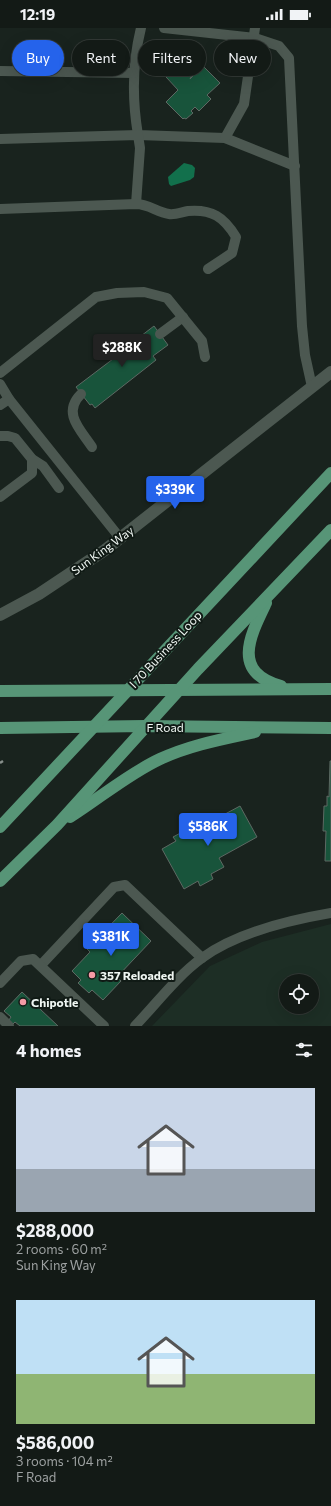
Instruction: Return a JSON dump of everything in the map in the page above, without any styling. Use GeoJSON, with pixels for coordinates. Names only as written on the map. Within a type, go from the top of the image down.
{"type":"FeatureCollection","features":[{"type":"Feature","properties":{"kind":"main road","name":"I 70 Business Loop"},"geometry":{"type":"LineString","coordinates":[[0,827],[331,473]]}},
{"type":"Feature","properties":{"kind":"main road"},"geometry":{"type":"LineString","coordinates":[[0,882],[57,825],[145,726],[331,530]]}},
{"type":"Feature","properties":{"kind":"main road"},"geometry":{"type":"LineString","coordinates":[[271,594],[250,639],[248,653],[251,664],[260,676],[274,684],[290,689]]}},
{"type":"Feature","properties":{"kind":"main road"},"geometry":{"type":"LineString","coordinates":[[0,691],[331,689]]}},
{"type":"Feature","properties":{"kind":"main road","name":"F Road"},"geometry":{"type":"LineString","coordinates":[[0,728],[145,726],[331,728]]}},
{"type":"Feature","properties":{"kind":"main road"},"geometry":{"type":"LineString","coordinates":[[57,825],[91,804],[117,784],[161,759],[207,743],[285,728]]}},
{"type":"Feature","properties":{"kind":"street","name":"Sun King Way"},"geometry":{"type":"LineString","coordinates":[[0,615],[39,594],[120,538],[331,372]]}},
{"type":"Feature","properties":{"kind":"lane"},"geometry":{"type":"LineString","coordinates":[[136,204],[140,148],[135,114],[134,73],[135,52],[140,28]]}},
{"type":"Feature","properties":{"kind":"lane"},"geometry":{"type":"LineString","coordinates":[[164,28],[255,33],[279,46],[289,58],[302,326],[305,355],[312,387]]}},
{"type":"Feature","properties":{"kind":"lane"},"geometry":{"type":"LineString","coordinates":[[225,138],[244,104],[255,33]]}},
{"type":"Feature","properties":{"kind":"lane"},"geometry":{"type":"LineString","coordinates":[[0,71],[134,73]]}},
{"type":"Feature","properties":{"kind":"lane"},"geometry":{"type":"LineString","coordinates":[[0,139],[138,135],[225,138],[295,166]]}},
{"type":"Feature","properties":{"kind":"lane"},"geometry":{"type":"LineString","coordinates":[[0,209],[145,204],[170,214],[203,211],[221,217],[230,226],[236,237],[232,253],[208,269]]}},
{"type":"Feature","properties":{"kind":"lane"},"geometry":{"type":"LineString","coordinates":[[0,373],[96,297],[117,293],[144,292],[167,298],[202,341],[205,357]]}},
{"type":"Feature","properties":{"kind":"lane"},"geometry":{"type":"LineString","coordinates":[[160,334],[183,317]]}},
{"type":"Feature","properties":{"kind":"lane"},"geometry":{"type":"LineString","coordinates":[[0,384],[9,398],[120,538]]}},
{"type":"Feature","properties":{"kind":"lane"},"geometry":{"type":"LineString","coordinates":[[81,394],[74,402],[72,413],[77,425],[92,447]]}},
{"type":"Feature","properties":{"kind":"lane"},"geometry":{"type":"LineString","coordinates":[[0,405],[9,398]]}},
{"type":"Feature","properties":{"kind":"lane"},"geometry":{"type":"LineString","coordinates":[[0,436],[15,438],[32,459],[43,466],[59,488]]}},
{"type":"Feature","properties":{"kind":"lane"},"geometry":{"type":"LineString","coordinates":[[0,497],[32,473],[32,459]]}},
{"type":"Feature","properties":{"kind":"lane"},"geometry":{"type":"LineString","coordinates":[[41,965],[114,887],[125,885],[202,958]]}},
{"type":"Feature","properties":{"kind":"lane"},"geometry":{"type":"LineString","coordinates":[[135,1026],[202,958],[222,946],[272,926],[331,912]]}},
{"type":"Feature","properties":{"kind":"lane"},"geometry":{"type":"LineString","coordinates":[[0,983],[21,961],[33,959],[104,1026]]}},
{"type":"Feature","properties":{"kind":"lane"},"geometry":{"type":"LineString","coordinates":[[0,1017],[9,1026]]}},
{"type":"Feature","properties":{"kind":"shaded area"},"geometry":{"type":"Polygon","coordinates":[[[184,163],[192,165],[195,168],[194,177],[190,180],[171,186],[169,184],[168,177],[184,163]]]}},
{"type":"Feature","properties":{"kind":"shaded area"},"geometry":{"type":"Polygon","coordinates":[[[331,924],[331,1026],[152,1026],[210,966],[262,942],[331,924]]]}},
{"type":"Feature","properties":{"kind":"building"},"geometry":{"type":"Polygon","coordinates":[[[206,69],[220,83],[207,95],[211,99],[199,111],[195,107],[191,111],[193,113],[186,119],[183,119],[166,102],[178,90],[165,76],[192,76],[190,79],[193,76],[206,76],[206,69]]]}},
{"type":"Feature","properties":{"kind":"building"},"geometry":{"type":"Polygon","coordinates":[[[154,326],[168,345],[153,356],[156,360],[95,408],[92,404],[90,405],[76,387],[154,326]]]}},
{"type":"Feature","properties":{"kind":"building"},"geometry":{"type":"Polygon","coordinates":[[[330,761],[331,861],[325,861],[326,831],[323,831],[324,806],[327,806],[327,796],[329,797],[330,761]]]}},
{"type":"Feature","properties":{"kind":"building"},"geometry":{"type":"Polygon","coordinates":[[[240,806],[257,837],[219,858],[224,867],[211,874],[213,879],[200,886],[198,881],[184,889],[162,849],[176,841],[173,837],[186,830],[188,834],[240,806]]]}},
{"type":"Feature","properties":{"kind":"building"},"geometry":{"type":"Polygon","coordinates":[[[122,913],[151,941],[117,977],[121,981],[103,1000],[92,990],[89,993],[78,983],[81,980],[72,971],[90,952],[87,949],[122,913]]]}},
{"type":"Feature","properties":{"kind":"building","name":"Chipotle"},"geometry":{"type":"Polygon","coordinates":[[[22,992],[58,1026],[20,1026],[15,1022],[13,1024],[9,1020],[11,1017],[4,1011],[22,992]]]}},
{"type":"Feature","properties":{"kind":"place","name":"357 Reloaded"},"geometry":{"type":"Point","coordinates":[92,975]}},
{"type":"Feature","properties":{"kind":"place","name":"Chipotle"},"geometry":{"type":"Point","coordinates":[23,1002]}}]}
